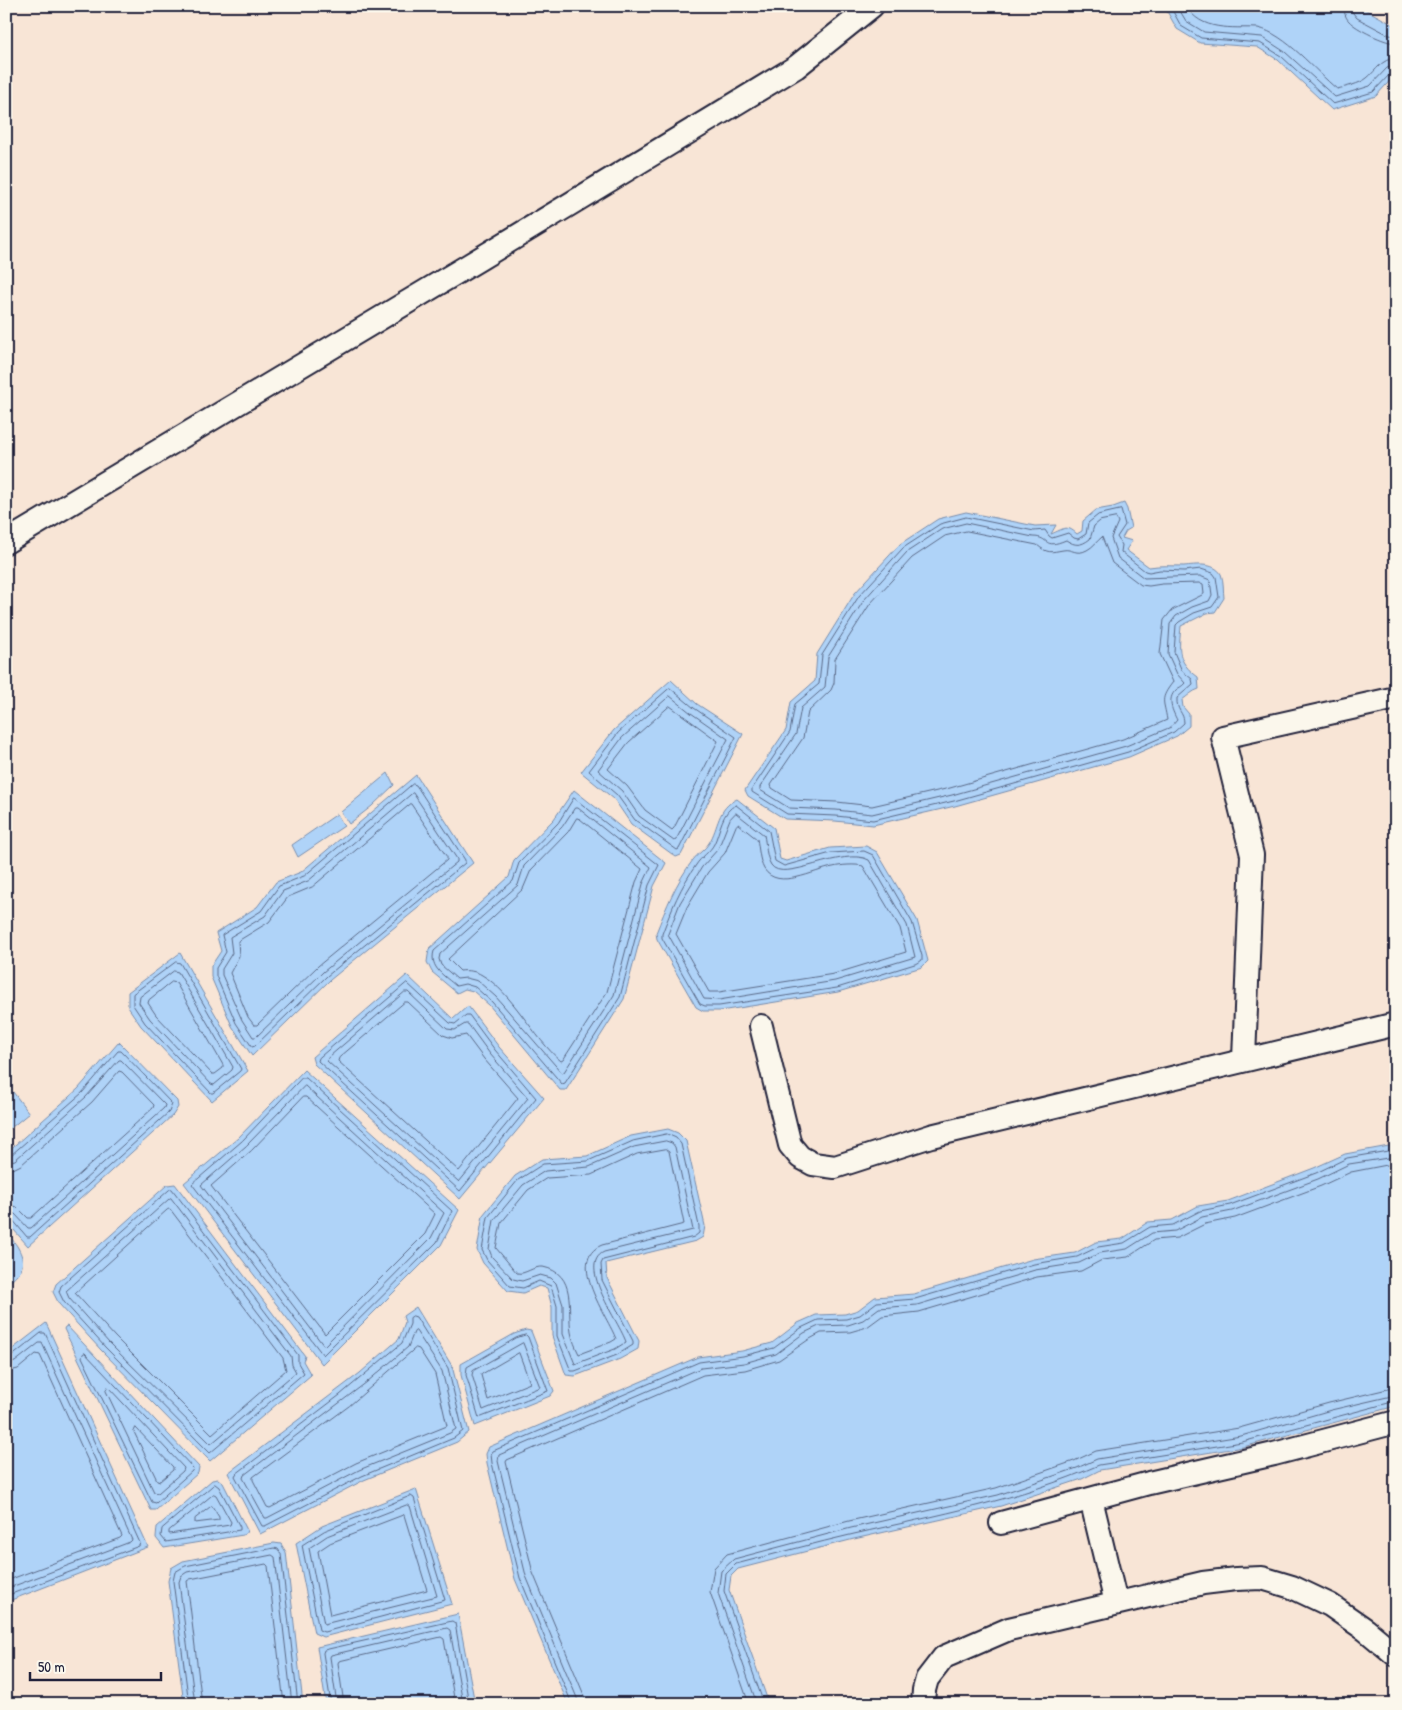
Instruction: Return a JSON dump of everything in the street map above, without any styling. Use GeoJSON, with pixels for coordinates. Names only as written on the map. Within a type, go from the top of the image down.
{"type":"FeatureCollection","features":[{"type":"Feature","properties":{"kind":"street"},"geometry":{"type":"LineString","coordinates":[[6,542],[473,263],[796,67],[872,6]]}},
{"type":"Feature","properties":{"kind":"street"},"geometry":{"type":"LineString","coordinates":[[1244,1059],[1252,855],[1223,737],[1396,698]]}},
{"type":"Feature","properties":{"kind":"street"},"geometry":{"type":"LineString","coordinates":[[761,1026],[790,1145],[800,1157],[813,1164],[835,1167],[931,1136],[1244,1059],[1396,1024]]}},
{"type":"Feature","properties":{"kind":"street"},"geometry":{"type":"LineString","coordinates":[[1001,1523],[1396,1422]]}},
{"type":"Feature","properties":{"kind":"street"},"geometry":{"type":"LineString","coordinates":[[1091,1499],[1116,1603]]}},
{"type":"Feature","properties":{"kind":"street"},"geometry":{"type":"LineString","coordinates":[[923,1704],[927,1679],[944,1657],[1009,1629],[1203,1583],[1262,1578],[1292,1587],[1330,1605],[1366,1630],[1396,1655]]}},
{"type":"Feature","properties":{"kind":"water"},"geometry":{"type":"Polygon","coordinates":[[[1164,6],[1359,6],[1396,26],[1396,74],[1376,96],[1332,110],[1278,60],[1257,47],[1200,43],[1177,29],[1164,6]]]}},
{"type":"Feature","properties":{"kind":"water"},"geometry":{"type":"Polygon","coordinates":[[[1124,503],[1131,528],[1126,531],[1122,538],[1132,541],[1126,550],[1149,567],[1204,565],[1218,570],[1222,577],[1224,598],[1215,612],[1207,613],[1181,626],[1180,654],[1186,666],[1198,677],[1199,689],[1182,700],[1183,707],[1189,714],[1189,726],[1177,736],[1129,757],[955,806],[873,825],[785,819],[748,796],[745,790],[786,730],[791,702],[815,681],[817,654],[855,593],[900,544],[938,519],[966,512],[1035,526],[1056,525],[1051,534],[1067,528],[1077,534],[1082,531],[1083,521],[1096,510],[1124,503]]]}},
{"type":"Feature","properties":{"kind":"water"},"geometry":{"type":"Polygon","coordinates":[[[671,680],[697,704],[743,734],[681,855],[676,857],[631,824],[614,799],[581,772],[614,730],[671,680]]]}},
{"type":"Feature","properties":{"kind":"water"},"geometry":{"type":"Polygon","coordinates":[[[388,773],[394,785],[349,824],[341,812],[388,773]]]}},
{"type":"Feature","properties":{"kind":"water"},"geometry":{"type":"Polygon","coordinates":[[[416,775],[473,863],[330,980],[252,1056],[232,1026],[211,977],[211,966],[221,951],[216,933],[257,907],[276,882],[301,872],[416,775]]]}},
{"type":"Feature","properties":{"kind":"water"},"geometry":{"type":"Polygon","coordinates":[[[574,790],[666,863],[654,886],[624,999],[566,1090],[560,1090],[489,1005],[473,991],[465,989],[457,993],[432,972],[427,962],[429,949],[509,877],[514,860],[554,819],[574,790]]]}},
{"type":"Feature","properties":{"kind":"water"},"geometry":{"type":"Polygon","coordinates":[[[737,799],[774,828],[780,859],[786,861],[830,848],[866,846],[877,852],[917,920],[928,961],[922,967],[838,992],[720,1011],[703,1011],[696,1007],[657,939],[656,933],[681,877],[709,843],[719,818],[726,807],[737,799]]]}},
{"type":"Feature","properties":{"kind":"water"},"geometry":{"type":"Polygon","coordinates":[[[337,814],[344,826],[298,857],[292,845],[337,814]]]}},
{"type":"Feature","properties":{"kind":"water"},"geometry":{"type":"Polygon","coordinates":[[[180,953],[248,1071],[212,1101],[141,1026],[128,1007],[128,992],[180,953]]]}},
{"type":"Feature","properties":{"kind":"water"},"geometry":{"type":"Polygon","coordinates":[[[407,975],[453,1019],[468,1006],[499,1047],[544,1098],[460,1199],[314,1064],[312,1057],[407,975]]]}},
{"type":"Feature","properties":{"kind":"water"},"geometry":{"type":"Polygon","coordinates":[[[119,1042],[177,1101],[178,1107],[173,1115],[28,1246],[6,1221],[6,1153],[78,1089],[119,1042]]]}},
{"type":"Feature","properties":{"kind":"water"},"geometry":{"type":"Polygon","coordinates":[[[304,1070],[459,1210],[441,1245],[322,1364],[184,1183],[238,1138],[304,1070]]]}},
{"type":"Feature","properties":{"kind":"water"},"geometry":{"type":"Polygon","coordinates":[[[13,1092],[29,1113],[6,1132],[6,1097],[13,1092]]]}},
{"type":"Feature","properties":{"kind":"water"},"geometry":{"type":"Polygon","coordinates":[[[668,1129],[678,1133],[686,1141],[705,1226],[703,1237],[696,1241],[606,1263],[607,1278],[639,1341],[638,1349],[620,1359],[575,1376],[566,1375],[552,1336],[552,1307],[547,1288],[539,1286],[523,1293],[508,1291],[483,1263],[477,1250],[483,1215],[515,1176],[542,1159],[587,1156],[631,1136],[668,1129]]]}},
{"type":"Feature","properties":{"kind":"water"},"geometry":{"type":"Polygon","coordinates":[[[1389,1146],[1396,1148],[1396,1406],[1243,1447],[1100,1470],[1082,1479],[1001,1506],[854,1539],[738,1569],[731,1576],[729,1590],[769,1704],[568,1704],[515,1579],[487,1463],[486,1454],[489,1447],[698,1357],[742,1351],[772,1343],[798,1323],[816,1315],[845,1314],[858,1310],[875,1297],[914,1294],[1033,1259],[1075,1253],[1096,1242],[1122,1239],[1148,1222],[1172,1220],[1198,1206],[1228,1201],[1345,1154],[1389,1146]]]}},
{"type":"Feature","properties":{"kind":"water"},"geometry":{"type":"Polygon","coordinates":[[[175,1184],[305,1356],[303,1361],[311,1375],[210,1461],[101,1350],[59,1304],[53,1292],[56,1284],[167,1185],[175,1184]]]}},
{"type":"Feature","properties":{"kind":"water"},"geometry":{"type":"Polygon","coordinates":[[[6,1233],[18,1248],[23,1262],[20,1272],[6,1286],[6,1233]]]}},
{"type":"Feature","properties":{"kind":"water"},"geometry":{"type":"Polygon","coordinates":[[[416,1307],[452,1366],[469,1432],[457,1442],[364,1480],[260,1534],[228,1473],[360,1373],[399,1339],[405,1322],[403,1316],[416,1307]]]}},
{"type":"Feature","properties":{"kind":"water"},"geometry":{"type":"Polygon","coordinates":[[[46,1323],[148,1547],[6,1602],[6,1354],[46,1323]]]}},
{"type":"Feature","properties":{"kind":"water"},"geometry":{"type":"Polygon","coordinates":[[[67,1326],[199,1467],[198,1473],[156,1510],[151,1510],[64,1329],[67,1326]]]}},
{"type":"Feature","properties":{"kind":"water"},"geometry":{"type":"Polygon","coordinates":[[[526,1330],[531,1331],[554,1391],[550,1396],[475,1426],[461,1375],[461,1364],[514,1334],[526,1330]]]}},
{"type":"Feature","properties":{"kind":"water"},"geometry":{"type":"Polygon","coordinates":[[[218,1479],[223,1483],[247,1530],[246,1533],[164,1548],[156,1538],[157,1527],[212,1480],[218,1479]]]}},
{"type":"Feature","properties":{"kind":"water"},"geometry":{"type":"Polygon","coordinates":[[[416,1489],[452,1604],[323,1637],[314,1633],[296,1543],[322,1526],[416,1489]]]}},
{"type":"Feature","properties":{"kind":"water"},"geometry":{"type":"Polygon","coordinates":[[[274,1543],[281,1544],[286,1552],[303,1704],[184,1704],[168,1581],[171,1568],[183,1561],[274,1543]]]}},
{"type":"Feature","properties":{"kind":"water"},"geometry":{"type":"Polygon","coordinates":[[[458,1614],[475,1704],[326,1704],[317,1647],[458,1614]]]}}]}
